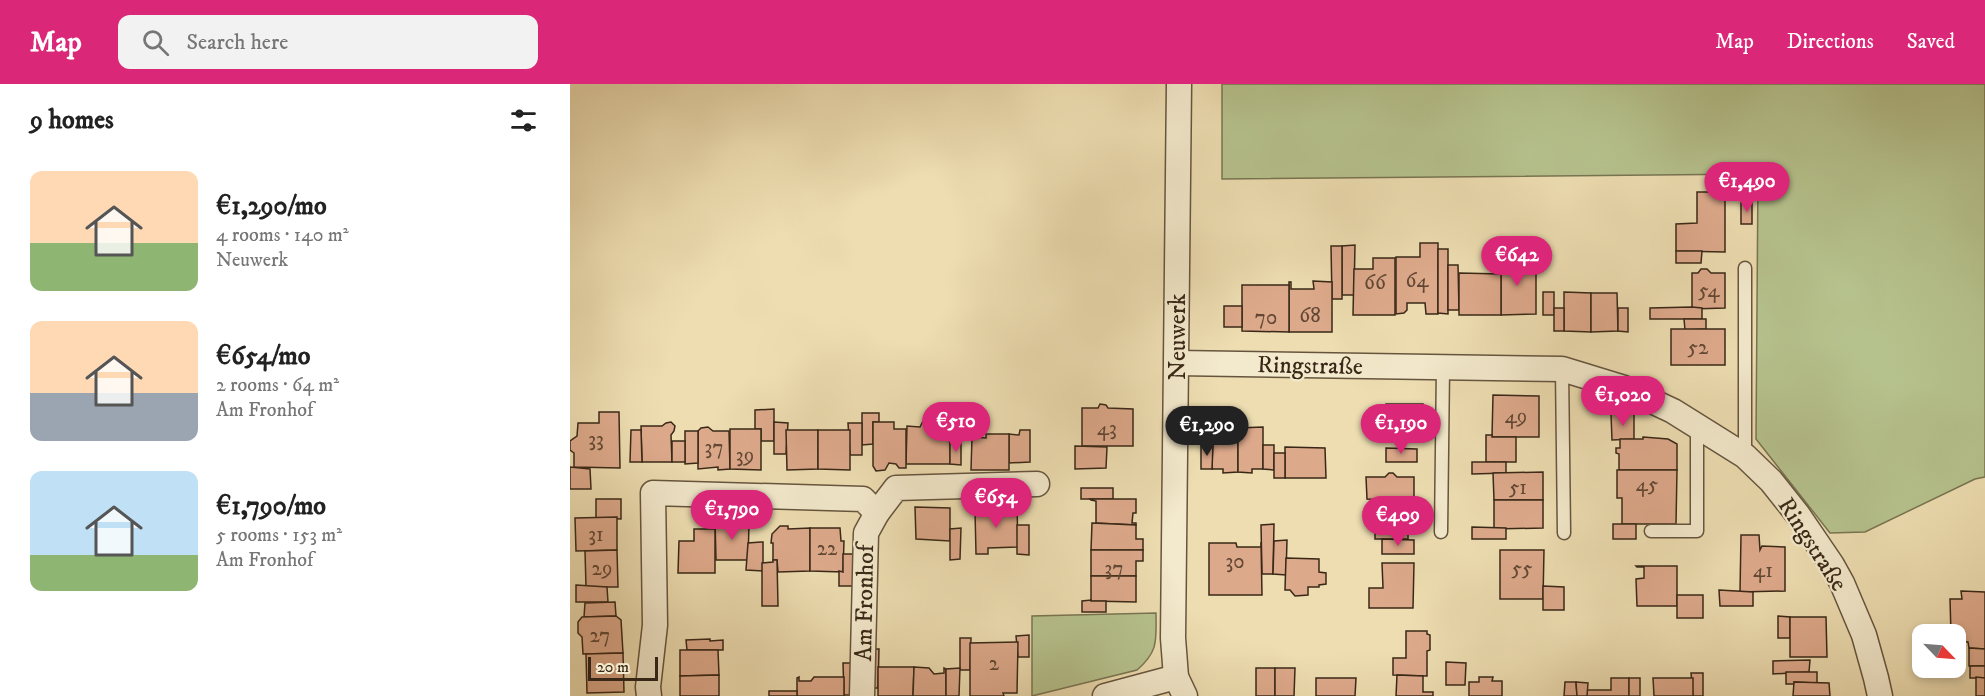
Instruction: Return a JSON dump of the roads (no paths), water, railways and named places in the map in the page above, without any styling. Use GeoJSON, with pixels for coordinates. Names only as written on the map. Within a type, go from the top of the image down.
{"type":"FeatureCollection","features":[{"type":"Feature","properties":{"kind":"street","name":"Neuwerk"},"geometry":{"type":"LineString","coordinates":[[1179,84],[1173,638],[1181,686]]}},
{"type":"Feature","properties":{"kind":"street","name":"Ringstraße"},"geometry":{"type":"LineString","coordinates":[[1177,363],[1562,369],[1624,388],[1673,411],[1745,456],[1784,498],[1832,565],[1842,583],[1864,635],[1880,696]]}},
{"type":"Feature","properties":{"kind":"street","name":"Am Fronhof"},"geometry":{"type":"LineString","coordinates":[[862,696],[866,533],[877,513],[896,488],[1037,484]]}},
{"type":"Feature","properties":{"kind":"street","name":"Am Fronhof"},"geometry":{"type":"LineString","coordinates":[[649,696],[655,625],[653,493],[863,499],[877,513]]}},
{"type":"Feature","properties":{"kind":"street"},"geometry":{"type":"LineString","coordinates":[[1105,696],[1181,686]]}},
{"type":"Feature","properties":{"kind":"lane"},"geometry":{"type":"LineString","coordinates":[[1745,268],[1745,456]]}},
{"type":"Feature","properties":{"kind":"lane"},"geometry":{"type":"LineString","coordinates":[[1441,532],[1443,367]]}},
{"type":"Feature","properties":{"kind":"lane"},"geometry":{"type":"LineString","coordinates":[[1562,369],[1564,533]]}},
{"type":"Feature","properties":{"kind":"lane"},"geometry":{"type":"LineString","coordinates":[[1651,531],[1697,531],[1697,426]]}}]}
